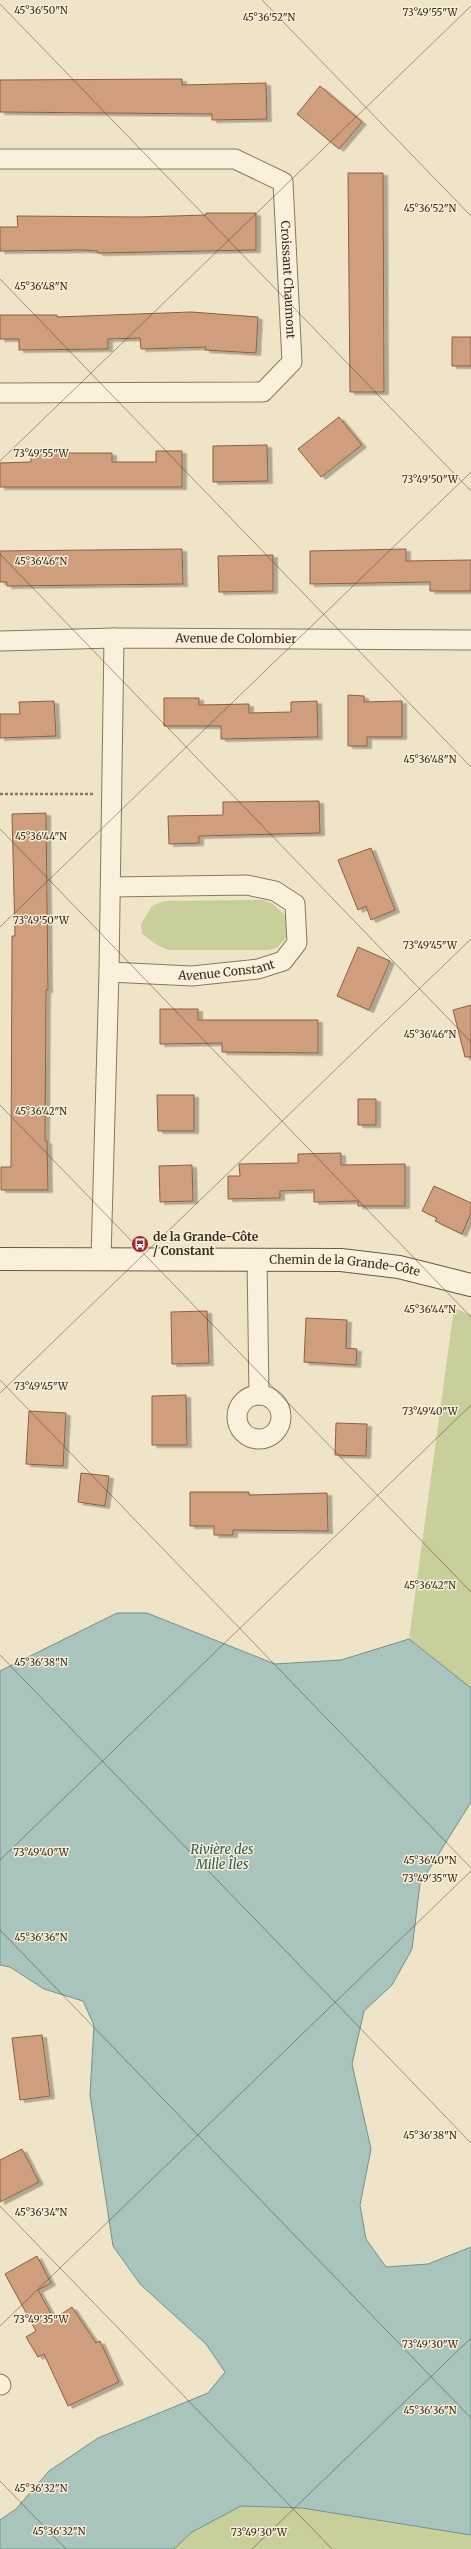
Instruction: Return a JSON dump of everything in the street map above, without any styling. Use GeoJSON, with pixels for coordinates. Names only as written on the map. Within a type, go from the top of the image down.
{"type":"FeatureCollection","features":[{"type":"Feature","properties":{"kind":"main road","name":"Chemin de la Grande-Côte"},"geometry":{"type":"LineString","coordinates":[[0,1259],[257,1259],[363,1262],[399,1267],[471,1285]]}},
{"type":"Feature","properties":{"kind":"street","name":"Croissant Chaumont"},"geometry":{"type":"LineString","coordinates":[[0,159],[234,159],[283,182],[292,362],[263,392],[0,393]]}},
{"type":"Feature","properties":{"kind":"street","name":"Avenue de Colombier"},"geometry":{"type":"LineString","coordinates":[[0,641],[114,638],[471,640]]}},
{"type":"Feature","properties":{"kind":"street"},"geometry":{"type":"LineString","coordinates":[[101,1258],[109,972],[114,638]]}},
{"type":"Feature","properties":{"kind":"street","name":"Avenue Constant"},"geometry":{"type":"LineString","coordinates":[[109,972],[192,976],[258,969],[283,961],[297,943],[296,904],[275,891],[240,885],[110,887]]}},
{"type":"Feature","properties":{"kind":"street"},"geometry":{"type":"LineString","coordinates":[[257,1259],[259,1395]]}},
{"type":"Feature","properties":{"kind":"path"},"geometry":{"type":"LineString","coordinates":[[0,794],[112,794]]}},
{"type":"Feature","properties":{"kind":"green space"},"geometry":{"type":"Polygon","coordinates":[[[263,900],[273,904],[287,917],[288,935],[278,947],[269,950],[168,950],[157,945],[142,934],[141,924],[152,906],[164,901],[263,900]]]}},
{"type":"Feature","properties":{"kind":"green space"},"geometry":{"type":"Polygon","coordinates":[[[454,1308],[471,1315],[471,1688],[409,1639],[454,1308]]]}},
{"type":"Feature","properties":{"kind":"green space"},"geometry":{"type":"Polygon","coordinates":[[[241,2506],[302,2508],[471,2535],[471,2549],[174,2549],[192,2532],[241,2506]]]}},
{"type":"Feature","properties":{"kind":"water","name":"Rivière des Mille Îles"},"geometry":{"type":"Polygon","coordinates":[[[117,1613],[147,1613],[275,1664],[341,1660],[409,1639],[471,1688],[471,1802],[420,1884],[412,1949],[392,1985],[364,2011],[352,2064],[371,2149],[360,2205],[366,2239],[386,2267],[428,2264],[471,2247],[471,2535],[302,2508],[241,2506],[192,2532],[174,2549],[0,2549],[0,2520],[16,2509],[49,2471],[98,2438],[208,2393],[225,2372],[206,2344],[140,2284],[113,2246],[90,2095],[94,2025],[83,2001],[44,1989],[10,1967],[0,1965],[0,1671],[117,1613]]]}},
{"type":"Feature","properties":{"kind":"building"},"geometry":{"type":"Polygon","coordinates":[[[182,79],[182,85],[266,83],[267,119],[212,120],[212,114],[0,112],[0,80],[182,79]]]}},
{"type":"Feature","properties":{"kind":"building"},"geometry":{"type":"Polygon","coordinates":[[[320,86],[362,122],[339,149],[297,114],[320,86]]]}},
{"type":"Feature","properties":{"kind":"building"},"geometry":{"type":"Polygon","coordinates":[[[348,173],[383,173],[384,392],[350,392],[348,173]]]}},
{"type":"Feature","properties":{"kind":"building"},"geometry":{"type":"Polygon","coordinates":[[[206,213],[256,213],[256,250],[98,253],[98,251],[83,250],[0,251],[0,227],[18,227],[17,216],[140,217],[206,215],[206,213]]]}},
{"type":"Feature","properties":{"kind":"building"},"geometry":{"type":"Polygon","coordinates":[[[191,312],[258,317],[256,353],[205,350],[206,347],[141,349],[140,338],[108,339],[108,349],[19,350],[19,339],[0,339],[0,315],[57,315],[57,317],[191,312]]]}},
{"type":"Feature","properties":{"kind":"building"},"geometry":{"type":"Polygon","coordinates":[[[452,337],[471,337],[471,366],[452,366],[452,337]]]}},
{"type":"Feature","properties":{"kind":"building"},"geometry":{"type":"Polygon","coordinates":[[[339,417],[362,445],[321,477],[298,449],[339,417]]]}},
{"type":"Feature","properties":{"kind":"building"},"geometry":{"type":"Polygon","coordinates":[[[267,445],[268,481],[213,482],[213,446],[267,445]]]}},
{"type":"Feature","properties":{"kind":"building"},"geometry":{"type":"Polygon","coordinates":[[[156,451],[182,451],[182,487],[0,487],[0,463],[31,462],[31,453],[112,453],[112,462],[156,462],[156,451]]]}},
{"type":"Feature","properties":{"kind":"building"},"geometry":{"type":"Polygon","coordinates":[[[182,549],[183,584],[7,586],[7,582],[0,582],[0,551],[182,549]]]}},
{"type":"Feature","properties":{"kind":"building"},"geometry":{"type":"Polygon","coordinates":[[[406,549],[406,561],[471,560],[471,591],[430,591],[430,582],[310,584],[310,551],[406,549]]]}},
{"type":"Feature","properties":{"kind":"building"},"geometry":{"type":"Polygon","coordinates":[[[273,555],[273,591],[219,592],[218,556],[273,555]]]}},
{"type":"Feature","properties":{"kind":"building"},"geometry":{"type":"Polygon","coordinates":[[[348,695],[364,696],[364,702],[402,701],[402,737],[367,737],[367,746],[348,746],[348,695]]]}},
{"type":"Feature","properties":{"kind":"building"},"geometry":{"type":"Polygon","coordinates":[[[164,698],[199,698],[199,705],[249,704],[249,713],[291,712],[291,702],[317,701],[318,737],[221,739],[221,726],[164,726],[164,698]]]}},
{"type":"Feature","properties":{"kind":"building"},"geometry":{"type":"Polygon","coordinates":[[[54,701],[56,736],[0,738],[0,714],[20,714],[19,702],[54,701]]]}},
{"type":"Feature","properties":{"kind":"building"},"geometry":{"type":"Polygon","coordinates":[[[319,801],[320,833],[199,836],[199,843],[169,844],[168,816],[223,815],[223,802],[319,801]]]}},
{"type":"Feature","properties":{"kind":"building"},"geometry":{"type":"Polygon","coordinates":[[[46,813],[48,990],[46,990],[45,1141],[47,1141],[48,1190],[1,1190],[1,1167],[11,1167],[12,936],[15,936],[12,814],[46,813]]]}},
{"type":"Feature","properties":{"kind":"building"},"geometry":{"type":"Polygon","coordinates":[[[371,848],[395,910],[371,920],[366,906],[358,910],[338,860],[371,848]]]}},
{"type":"Feature","properties":{"kind":"building"},"geometry":{"type":"Polygon","coordinates":[[[358,947],[390,961],[369,1010],[337,996],[358,947]]]}},
{"type":"Feature","properties":{"kind":"building"},"geometry":{"type":"Polygon","coordinates":[[[471,1005],[471,1057],[465,1057],[453,1010],[471,1005]]]}},
{"type":"Feature","properties":{"kind":"building"},"geometry":{"type":"Polygon","coordinates":[[[160,1009],[198,1009],[198,1020],[318,1020],[318,1053],[222,1052],[222,1043],[160,1044],[160,1009]]]}},
{"type":"Feature","properties":{"kind":"building"},"geometry":{"type":"Polygon","coordinates":[[[157,1095],[194,1095],[194,1131],[158,1131],[157,1095]]]}},
{"type":"Feature","properties":{"kind":"building"},"geometry":{"type":"Polygon","coordinates":[[[358,1099],[376,1099],[376,1125],[358,1125],[358,1099]]]}},
{"type":"Feature","properties":{"kind":"building"},"geometry":{"type":"Polygon","coordinates":[[[341,1153],[341,1165],[405,1164],[405,1206],[358,1206],[358,1201],[314,1202],[314,1190],[280,1191],[280,1198],[228,1199],[228,1176],[240,1176],[239,1164],[298,1163],[298,1154],[341,1153]]]}},
{"type":"Feature","properties":{"kind":"building"},"geometry":{"type":"Polygon","coordinates":[[[192,1165],[193,1201],[160,1202],[159,1166],[192,1165]]]}},
{"type":"Feature","properties":{"kind":"building"},"geometry":{"type":"Polygon","coordinates":[[[434,1186],[471,1203],[471,1213],[462,1234],[435,1221],[437,1218],[422,1211],[434,1186]]]}},
{"type":"Feature","properties":{"kind":"building"},"geometry":{"type":"Polygon","coordinates":[[[207,1311],[209,1363],[172,1364],[171,1312],[207,1311]]]}},
{"type":"Feature","properties":{"kind":"building"},"geometry":{"type":"Polygon","coordinates":[[[306,1318],[347,1320],[346,1348],[357,1349],[356,1365],[304,1362],[306,1318]]]}},
{"type":"Feature","properties":{"kind":"building"},"geometry":{"type":"Polygon","coordinates":[[[186,1395],[187,1445],[152,1445],[152,1396],[186,1395]]]}},
{"type":"Feature","properties":{"kind":"building"},"geometry":{"type":"Polygon","coordinates":[[[29,1411],[66,1413],[63,1466],[26,1464],[29,1411]]]}},
{"type":"Feature","properties":{"kind":"building"},"geometry":{"type":"Polygon","coordinates":[[[336,1423],[367,1424],[366,1456],[335,1455],[336,1423]]]}},
{"type":"Feature","properties":{"kind":"building"},"geometry":{"type":"Polygon","coordinates":[[[81,1473],[109,1476],[105,1506],[78,1502],[81,1473]]]}},
{"type":"Feature","properties":{"kind":"building"},"geometry":{"type":"Polygon","coordinates":[[[190,1492],[249,1492],[249,1495],[327,1493],[328,1531],[233,1530],[233,1535],[214,1535],[214,1526],[190,1526],[190,1492]]]}},
{"type":"Feature","properties":{"kind":"building"},"geometry":{"type":"Polygon","coordinates":[[[42,2035],[50,2096],[20,2100],[12,2038],[42,2035]]]}},
{"type":"Feature","properties":{"kind":"building"},"geometry":{"type":"Polygon","coordinates":[[[22,2149],[39,2182],[0,2202],[0,2160],[22,2149]]]}},
{"type":"Feature","properties":{"kind":"building"},"geometry":{"type":"Polygon","coordinates":[[[37,2256],[51,2283],[38,2290],[54,2319],[72,2307],[96,2343],[100,2341],[119,2382],[68,2406],[44,2354],[38,2357],[26,2337],[36,2331],[5,2274],[37,2256]]]}},
{"type":"Feature","properties":{"kind":"place","name":"de la Grande-Côte / Constant"},"geometry":{"type":"Point","coordinates":[140,1244]}}]}
